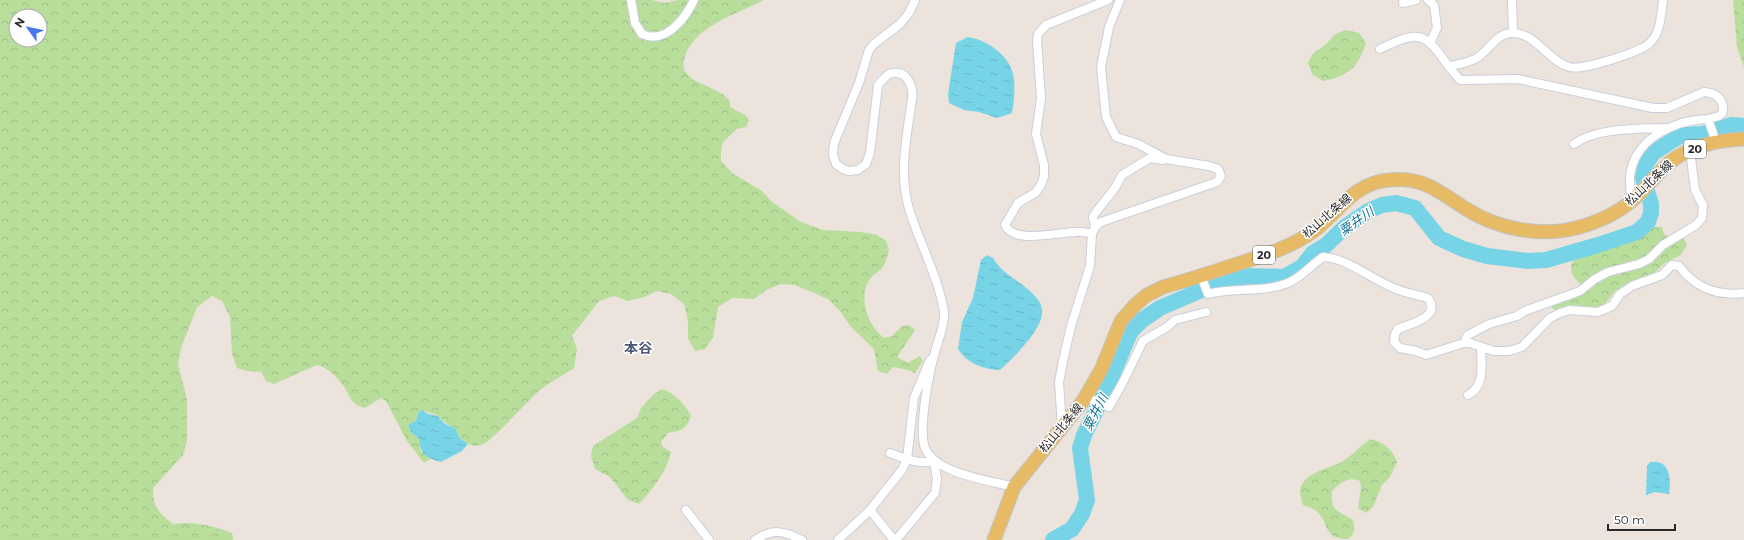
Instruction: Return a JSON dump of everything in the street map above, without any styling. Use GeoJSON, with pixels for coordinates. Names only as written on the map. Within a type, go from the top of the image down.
{"type":"FeatureCollection","features":[{"type":"Feature","properties":{"kind":"main road","name":"松山北条線"},"geometry":{"type":"LineString","coordinates":[[994,540],[1014,487],[1031,464],[1090,399],[1116,330],[1127,312],[1146,295],[1163,287],[1202,279],[1273,252],[1302,239],[1316,228],[1346,199],[1360,188],[1374,182],[1403,179],[1424,183],[1432,186],[1469,211],[1513,228],[1546,232],[1574,229],[1607,217],[1634,198],[1670,163],[1690,150],[1715,139],[1744,139]]}},
{"type":"Feature","properties":{"kind":"street"},"geometry":{"type":"LineString","coordinates":[[631,0],[635,23],[642,34],[655,37],[664,34],[681,20],[694,0]]}},
{"type":"Feature","properties":{"kind":"street"},"geometry":{"type":"LineString","coordinates":[[915,0],[909,13],[900,24],[874,44],[869,50],[859,84],[834,143],[833,155],[836,164],[849,171],[858,170],[866,164],[870,153],[878,85],[892,73],[902,74],[910,81],[913,93],[905,156],[905,190],[908,206],[939,291],[944,316],[926,399],[923,436],[925,448],[934,461],[944,468],[1014,487]]}},
{"type":"Feature","properties":{"kind":"street"},"geometry":{"type":"LineString","coordinates":[[1062,429],[1059,382],[1071,326],[1090,266],[1093,230],[1093,217],[1096,212],[1115,188],[1122,174],[1150,158],[1209,166],[1218,169],[1221,176],[1217,182],[1101,222],[1093,230],[1063,234],[1025,235],[1007,229],[1005,225],[1018,203],[1035,193],[1041,185],[1044,176],[1044,165],[1036,134],[1041,98],[1037,41],[1038,34],[1046,25],[1108,0]]}},
{"type":"Feature","properties":{"kind":"street"},"geometry":{"type":"LineString","coordinates":[[1109,27],[1108,17],[1113,0]]}},
{"type":"Feature","properties":{"kind":"street"},"geometry":{"type":"LineString","coordinates":[[1120,0],[1109,27],[1101,67],[1106,117],[1116,137],[1138,144],[1166,159]]}},
{"type":"Feature","properties":{"kind":"street"},"geometry":{"type":"LineString","coordinates":[[1403,3],[1416,0]]}},
{"type":"Feature","properties":{"kind":"street"},"geometry":{"type":"LineString","coordinates":[[1428,0],[1434,5],[1436,28],[1430,43]]}},
{"type":"Feature","properties":{"kind":"street"},"geometry":{"type":"LineString","coordinates":[[1512,0],[1513,33]]}},
{"type":"Feature","properties":{"kind":"street"},"geometry":{"type":"LineString","coordinates":[[1449,67],[1476,59],[1497,38],[1513,33],[1529,38],[1566,66],[1576,68],[1595,65],[1649,44],[1654,37],[1662,18],[1663,0]]}},
{"type":"Feature","properties":{"kind":"street"},"geometry":{"type":"LineString","coordinates":[[1380,49],[1404,38],[1415,36],[1430,43],[1460,80],[1496,78],[1518,80],[1653,108],[1667,108],[1704,92],[1717,96],[1721,101],[1723,112],[1719,116],[1708,121],[1693,120],[1668,128],[1625,130],[1588,137],[1574,144]]}},
{"type":"Feature","properties":{"kind":"street"},"geometry":{"type":"LineString","coordinates":[[1708,121],[1715,139]]}},
{"type":"Feature","properties":{"kind":"street"},"geometry":{"type":"LineString","coordinates":[[1634,198],[1631,170],[1636,159],[1640,151],[1651,140],[1668,128]]}},
{"type":"Feature","properties":{"kind":"street"},"geometry":{"type":"LineString","coordinates":[[1467,342],[1466,338],[1468,336],[1489,324],[1517,316],[1525,311],[1580,291],[1595,279],[1608,272],[1639,264],[1648,259],[1667,242],[1696,226],[1702,218],[1703,205],[1695,190],[1690,150]]}},
{"type":"Feature","properties":{"kind":"street"},"geometry":{"type":"LineString","coordinates":[[1202,279],[1208,294],[1223,290],[1258,290],[1288,283],[1300,276],[1323,257],[1328,257],[1356,267],[1370,278],[1395,289],[1428,298],[1431,303],[1431,307],[1425,319],[1418,323],[1398,329],[1395,334],[1394,342],[1400,348],[1430,354],[1467,342],[1494,351],[1509,351],[1522,347],[1550,318],[1569,310],[1598,312],[1612,306],[1620,294],[1632,286],[1658,278],[1672,265],[1679,266],[1690,280],[1700,286],[1728,294],[1744,293]]}},
{"type":"Feature","properties":{"kind":"street"},"geometry":{"type":"LineString","coordinates":[[1090,399],[1105,407],[1109,407],[1114,400],[1143,341],[1167,327],[1175,320],[1206,312]]}},
{"type":"Feature","properties":{"kind":"street"},"geometry":{"type":"LineString","coordinates":[[1468,395],[1475,391],[1481,378],[1480,346]]}},
{"type":"Feature","properties":{"kind":"street"},"geometry":{"type":"LineString","coordinates":[[838,540],[870,510],[902,470],[907,459],[914,398],[925,369],[934,357]]}},
{"type":"Feature","properties":{"kind":"street"},"geometry":{"type":"LineString","coordinates":[[914,398],[926,399]]}},
{"type":"Feature","properties":{"kind":"street"},"geometry":{"type":"LineString","coordinates":[[890,453],[907,459],[927,462],[934,461]]}},
{"type":"Feature","properties":{"kind":"street"},"geometry":{"type":"LineString","coordinates":[[870,510],[895,540],[935,493],[937,479],[934,461]]}},
{"type":"Feature","properties":{"kind":"street"},"geometry":{"type":"LineString","coordinates":[[686,510],[709,540]]}},
{"type":"Feature","properties":{"kind":"street"},"geometry":{"type":"LineString","coordinates":[[755,540],[770,533],[783,531],[802,540]]}},
{"type":"Feature","properties":{"kind":"green space"},"geometry":{"type":"Polygon","coordinates":[[[0,0],[652,0],[665,3],[678,0],[764,0],[729,16],[705,30],[688,49],[684,60],[683,65],[687,74],[691,78],[726,97],[730,101],[730,107],[745,115],[749,120],[746,127],[737,129],[723,142],[721,161],[732,173],[762,191],[771,201],[801,222],[823,230],[861,232],[877,235],[886,241],[889,250],[885,263],[883,267],[869,280],[866,287],[864,295],[866,312],[873,327],[884,338],[892,336],[902,326],[909,325],[915,330],[897,357],[908,363],[920,356],[923,361],[915,373],[893,367],[887,374],[878,371],[874,349],[851,327],[840,311],[828,299],[795,285],[781,284],[766,290],[754,299],[732,298],[718,307],[713,337],[705,349],[695,351],[688,338],[688,321],[684,304],[671,294],[657,291],[644,297],[628,301],[614,296],[599,301],[572,336],[577,349],[574,368],[540,390],[493,437],[481,445],[476,446],[465,442],[459,436],[455,428],[447,424],[435,414],[422,410],[418,413],[416,421],[408,425],[411,432],[419,439],[421,451],[430,459],[424,463],[407,441],[386,401],[381,398],[365,408],[355,404],[350,399],[345,388],[337,378],[325,368],[317,365],[274,384],[266,381],[261,372],[247,371],[237,368],[232,354],[230,317],[222,301],[212,296],[197,307],[181,348],[178,364],[187,399],[187,442],[183,455],[153,488],[153,495],[157,509],[173,524],[188,523],[218,528],[232,533],[233,540],[0,540],[0,0]]]}},
{"type":"Feature","properties":{"kind":"green space"},"geometry":{"type":"Polygon","coordinates":[[[1733,0],[1744,0],[1744,67],[1737,47],[1733,0]]]}},
{"type":"Feature","properties":{"kind":"green space"},"geometry":{"type":"Polygon","coordinates":[[[1346,30],[1359,33],[1366,43],[1363,52],[1351,70],[1332,79],[1323,81],[1312,74],[1308,63],[1315,52],[1335,35],[1346,30]]]}},
{"type":"Feature","properties":{"kind":"green space"},"geometry":{"type":"Polygon","coordinates":[[[1655,227],[1662,227],[1664,235],[1684,239],[1687,245],[1681,255],[1665,263],[1654,273],[1634,280],[1615,291],[1605,304],[1596,308],[1558,312],[1552,308],[1553,301],[1578,289],[1581,284],[1572,274],[1572,262],[1584,256],[1624,244],[1655,227]]]}},
{"type":"Feature","properties":{"kind":"green space"},"geometry":{"type":"Polygon","coordinates":[[[662,389],[679,399],[691,415],[686,426],[680,430],[668,433],[661,442],[663,447],[671,452],[669,459],[658,480],[639,504],[628,500],[610,477],[595,469],[591,456],[593,446],[637,418],[641,408],[654,394],[662,389]]]}},
{"type":"Feature","properties":{"kind":"green space"},"geometry":{"type":"Polygon","coordinates":[[[1370,439],[1387,447],[1393,453],[1397,462],[1390,477],[1382,485],[1373,507],[1366,513],[1358,508],[1361,488],[1360,481],[1352,479],[1345,481],[1332,491],[1333,506],[1339,512],[1352,519],[1354,525],[1352,535],[1348,539],[1339,538],[1330,533],[1320,515],[1315,510],[1303,505],[1300,494],[1302,485],[1305,480],[1317,472],[1347,459],[1370,439]]]}},
{"type":"Feature","properties":{"kind":"water"},"geometry":{"type":"Polygon","coordinates":[[[968,37],[991,46],[1004,57],[1009,64],[1014,79],[1012,113],[997,118],[979,112],[964,110],[949,103],[948,94],[956,43],[968,37]]]}},
{"type":"Feature","properties":{"kind":"water"},"geometry":{"type":"Polygon","coordinates":[[[987,255],[993,258],[1006,273],[1027,288],[1040,302],[1042,308],[1042,314],[1037,328],[1018,352],[1000,370],[976,365],[966,358],[958,349],[962,322],[973,298],[981,260],[987,255]]]}},
{"type":"Feature","properties":{"kind":"water"},"geometry":{"type":"Polygon","coordinates":[[[422,410],[428,414],[438,416],[445,424],[455,428],[460,438],[468,444],[462,451],[441,462],[425,455],[421,449],[419,439],[411,432],[408,425],[416,421],[418,413],[422,410]]]}},
{"type":"Feature","properties":{"kind":"water"},"geometry":{"type":"Polygon","coordinates":[[[1650,462],[1657,462],[1666,467],[1670,483],[1669,494],[1655,492],[1646,495],[1647,466],[1650,462]]]}},
{"type":"Feature","properties":{"kind":"waterway","name":"粟井川"},"geometry":{"type":"LineString","coordinates":[[1053,540],[1072,529],[1082,514],[1087,500],[1080,448],[1084,435],[1107,388],[1131,331],[1142,320],[1160,308],[1218,283],[1248,276],[1284,277],[1302,267],[1313,253],[1325,246],[1345,227],[1368,211],[1382,205],[1396,203],[1415,208],[1439,238],[1463,249],[1487,256],[1528,261],[1546,260],[1598,245],[1637,232],[1648,222],[1651,213],[1651,204],[1643,178],[1646,164],[1653,153],[1681,135],[1703,134],[1732,125],[1744,126]]}},
{"type":"Feature","properties":{"kind":"district","name":"本谷"},"geometry":{"type":"Point","coordinates":[638,348]}}]}
